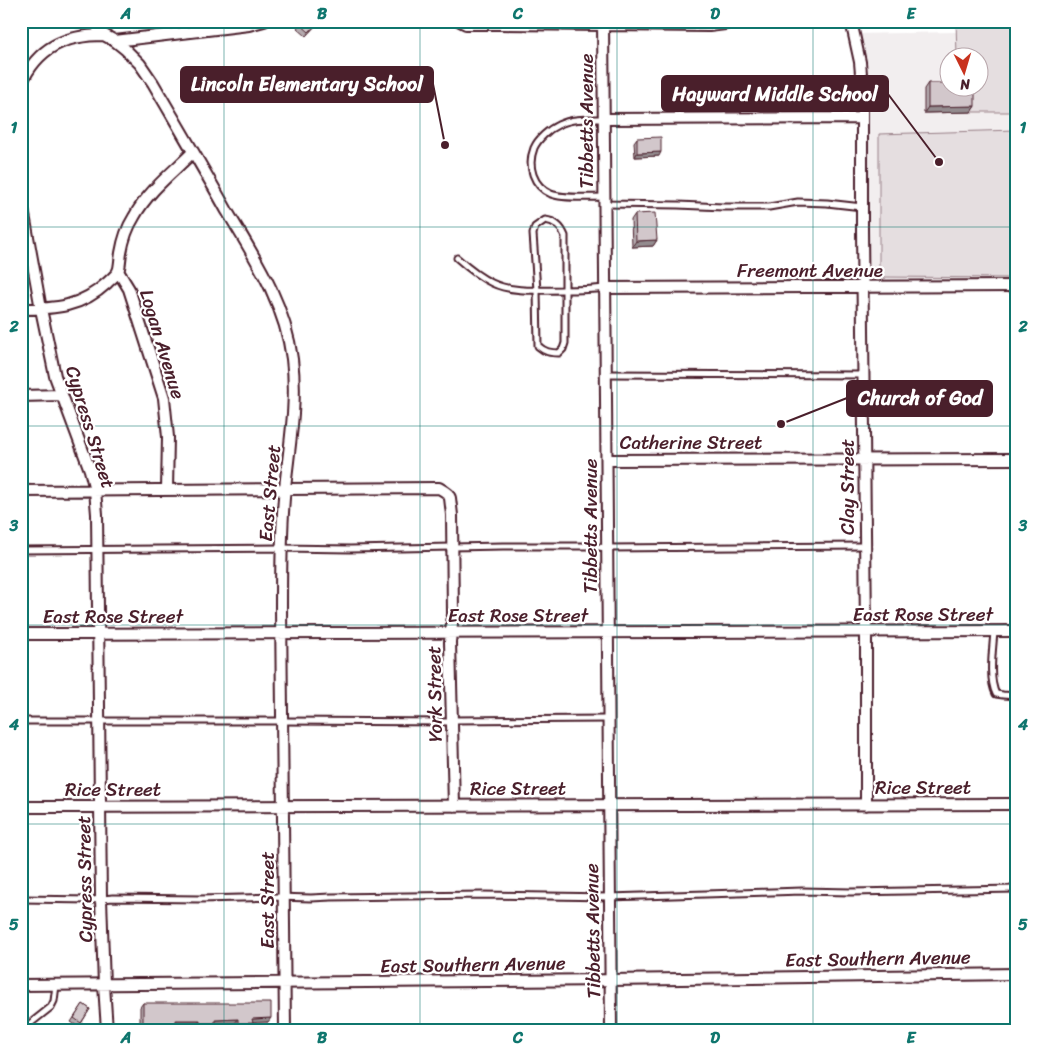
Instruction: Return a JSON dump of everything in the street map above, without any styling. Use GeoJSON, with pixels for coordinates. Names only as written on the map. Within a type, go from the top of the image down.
{"type":"FeatureCollection","features":[{"type":"Feature","properties":{"kind":"street","name":"East Street"},"geometry":{"type":"LineString","coordinates":[[92,21],[104,35],[125,49],[140,64],[153,84],[256,259],[274,293],[287,331],[294,382],[282,548],[281,633],[286,1030]]}},
{"type":"Feature","properties":{"kind":"street"},"geometry":{"type":"LineString","coordinates":[[115,41],[250,25],[264,21]]}},
{"type":"Feature","properties":{"kind":"street"},"geometry":{"type":"LineString","coordinates":[[460,21],[466,24],[603,23],[709,26],[735,21]]}},
{"type":"Feature","properties":{"kind":"street","name":"Clay Street"},"geometry":{"type":"LineString","coordinates":[[851,21],[860,62],[862,86],[866,805]]}},
{"type":"Feature","properties":{"kind":"street","name":"Tibbetts Avenue"},"geometry":{"type":"LineString","coordinates":[[603,23],[611,1030]]}},
{"type":"Feature","properties":{"kind":"street"},"geometry":{"type":"LineString","coordinates":[[21,84],[34,61],[55,44],[78,37],[104,35]]}},
{"type":"Feature","properties":{"kind":"street"},"geometry":{"type":"LineString","coordinates":[[604,119],[862,118]]}},
{"type":"Feature","properties":{"kind":"street"},"geometry":{"type":"LineString","coordinates":[[21,309],[59,307],[78,302],[97,292],[118,271],[126,234],[133,218],[144,201],[193,152]]}},
{"type":"Feature","properties":{"kind":"street","name":"Cypress Street"},"geometry":{"type":"LineString","coordinates":[[21,198],[55,376],[90,470],[95,490],[98,550],[101,899],[107,1030]]}},
{"type":"Feature","properties":{"kind":"street","name":"Logan Avenue"},"geometry":{"type":"LineString","coordinates":[[118,271],[129,289],[164,398],[168,438],[167,490]]}},
{"type":"Feature","properties":{"kind":"street","name":"Freemont Avenue"},"geometry":{"type":"LineString","coordinates":[[605,288],[1016,286]]}},
{"type":"Feature","properties":{"kind":"street"},"geometry":{"type":"LineString","coordinates":[[21,396],[61,395]]}},
{"type":"Feature","properties":{"kind":"street","name":"Catherine Street"},"geometry":{"type":"LineString","coordinates":[[607,460],[1016,459]]}},
{"type":"Feature","properties":{"kind":"street","name":"York Street"},"geometry":{"type":"LineString","coordinates":[[285,489],[439,488],[444,490],[450,498],[452,515],[453,614],[450,642],[454,806]]}},
{"type":"Feature","properties":{"kind":"street"},"geometry":{"type":"LineString","coordinates":[[21,491],[285,489]]}},
{"type":"Feature","properties":{"kind":"street","name":"East Rose Street"},"geometry":{"type":"LineString","coordinates":[[21,634],[1016,631]]}},
{"type":"Feature","properties":{"kind":"street","name":"Rice Street"},"geometry":{"type":"LineString","coordinates":[[21,807],[1016,804]]}},
{"type":"Feature","properties":{"kind":"street","name":"East Southern Avenue"},"geometry":{"type":"LineString","coordinates":[[21,985],[610,980],[1016,974]]}},
{"type":"Feature","properties":{"kind":"lane"},"geometry":{"type":"LineString","coordinates":[[604,119],[568,121],[551,128],[544,134],[534,147],[532,157],[531,168],[537,183],[550,194],[604,201],[742,207],[798,202],[862,207]]}},
{"type":"Feature","properties":{"kind":"lane"},"geometry":{"type":"LineString","coordinates":[[545,220],[556,224],[563,230],[565,236],[565,290],[565,343],[559,353],[550,354],[538,346],[533,234],[535,227],[545,220]]}},
{"type":"Feature","properties":{"kind":"lane"},"geometry":{"type":"LineString","coordinates":[[457,258],[492,283],[504,287],[524,290],[592,290],[605,288]]}},
{"type":"Feature","properties":{"kind":"lane"},"geometry":{"type":"LineString","coordinates":[[606,374],[864,375]]}},
{"type":"Feature","properties":{"kind":"lane"},"geometry":{"type":"LineString","coordinates":[[21,550],[865,546]]}},
{"type":"Feature","properties":{"kind":"lane"},"geometry":{"type":"LineString","coordinates":[[994,631],[993,688],[996,694],[1016,696]]}},
{"type":"Feature","properties":{"kind":"lane"},"geometry":{"type":"LineString","coordinates":[[21,721],[608,719]]}},
{"type":"Feature","properties":{"kind":"lane"},"geometry":{"type":"LineString","coordinates":[[21,899],[609,896],[802,891],[1016,889]]}},
{"type":"Feature","properties":{"kind":"lane"},"geometry":{"type":"LineString","coordinates":[[22,1030],[51,1007],[54,1001],[56,985]]}},
{"type":"Feature","properties":{"kind":"shaded area"},"geometry":{"type":"Polygon","coordinates":[[[956,21],[1016,21],[1016,286],[863,287],[862,118],[854,34],[956,32],[956,21]]]}},
{"type":"Feature","properties":{"kind":"shaded area"},"geometry":{"type":"Polygon","coordinates":[[[956,21],[1016,21],[1016,112],[971,112],[971,98],[990,98],[990,48],[957,48],[956,21]]]}},
{"type":"Feature","properties":{"kind":"shaded area"},"geometry":{"type":"Polygon","coordinates":[[[1016,130],[1016,278],[879,277],[879,134],[1016,130]]]}},
{"type":"Feature","properties":{"kind":"building"},"geometry":{"type":"Polygon","coordinates":[[[303,21],[319,21],[309,32],[300,24],[303,21]]]}},
{"type":"Feature","properties":{"kind":"building"},"geometry":{"type":"Polygon","coordinates":[[[928,83],[940,83],[940,98],[975,98],[975,106],[928,107],[928,83]]]}},
{"type":"Feature","properties":{"kind":"building"},"geometry":{"type":"Polygon","coordinates":[[[661,137],[661,152],[637,153],[637,138],[661,137]]]}},
{"type":"Feature","properties":{"kind":"building"},"geometry":{"type":"Polygon","coordinates":[[[655,213],[657,240],[636,241],[635,214],[655,213]]]}},
{"type":"Feature","properties":{"kind":"building"},"geometry":{"type":"Polygon","coordinates":[[[143,1003],[271,1003],[271,1018],[252,1019],[253,1023],[238,1023],[238,1019],[215,1020],[215,1023],[200,1023],[200,1020],[176,1020],[176,1024],[143,1024],[143,1003]]]}},
{"type":"Feature","properties":{"kind":"building"},"geometry":{"type":"Polygon","coordinates":[[[83,1004],[90,1009],[81,1023],[74,1018],[83,1004]]]}},
{"type":"Feature","properties":{"kind":"place","name":"Lincoln Elementary School"},"geometry":{"type":"Point","coordinates":[445,145]}},
{"type":"Feature","properties":{"kind":"place","name":"Hayward Middle School"},"geometry":{"type":"Point","coordinates":[939,162]}},
{"type":"Feature","properties":{"kind":"place","name":"Church of God"},"geometry":{"type":"Point","coordinates":[781,424]}}]}
